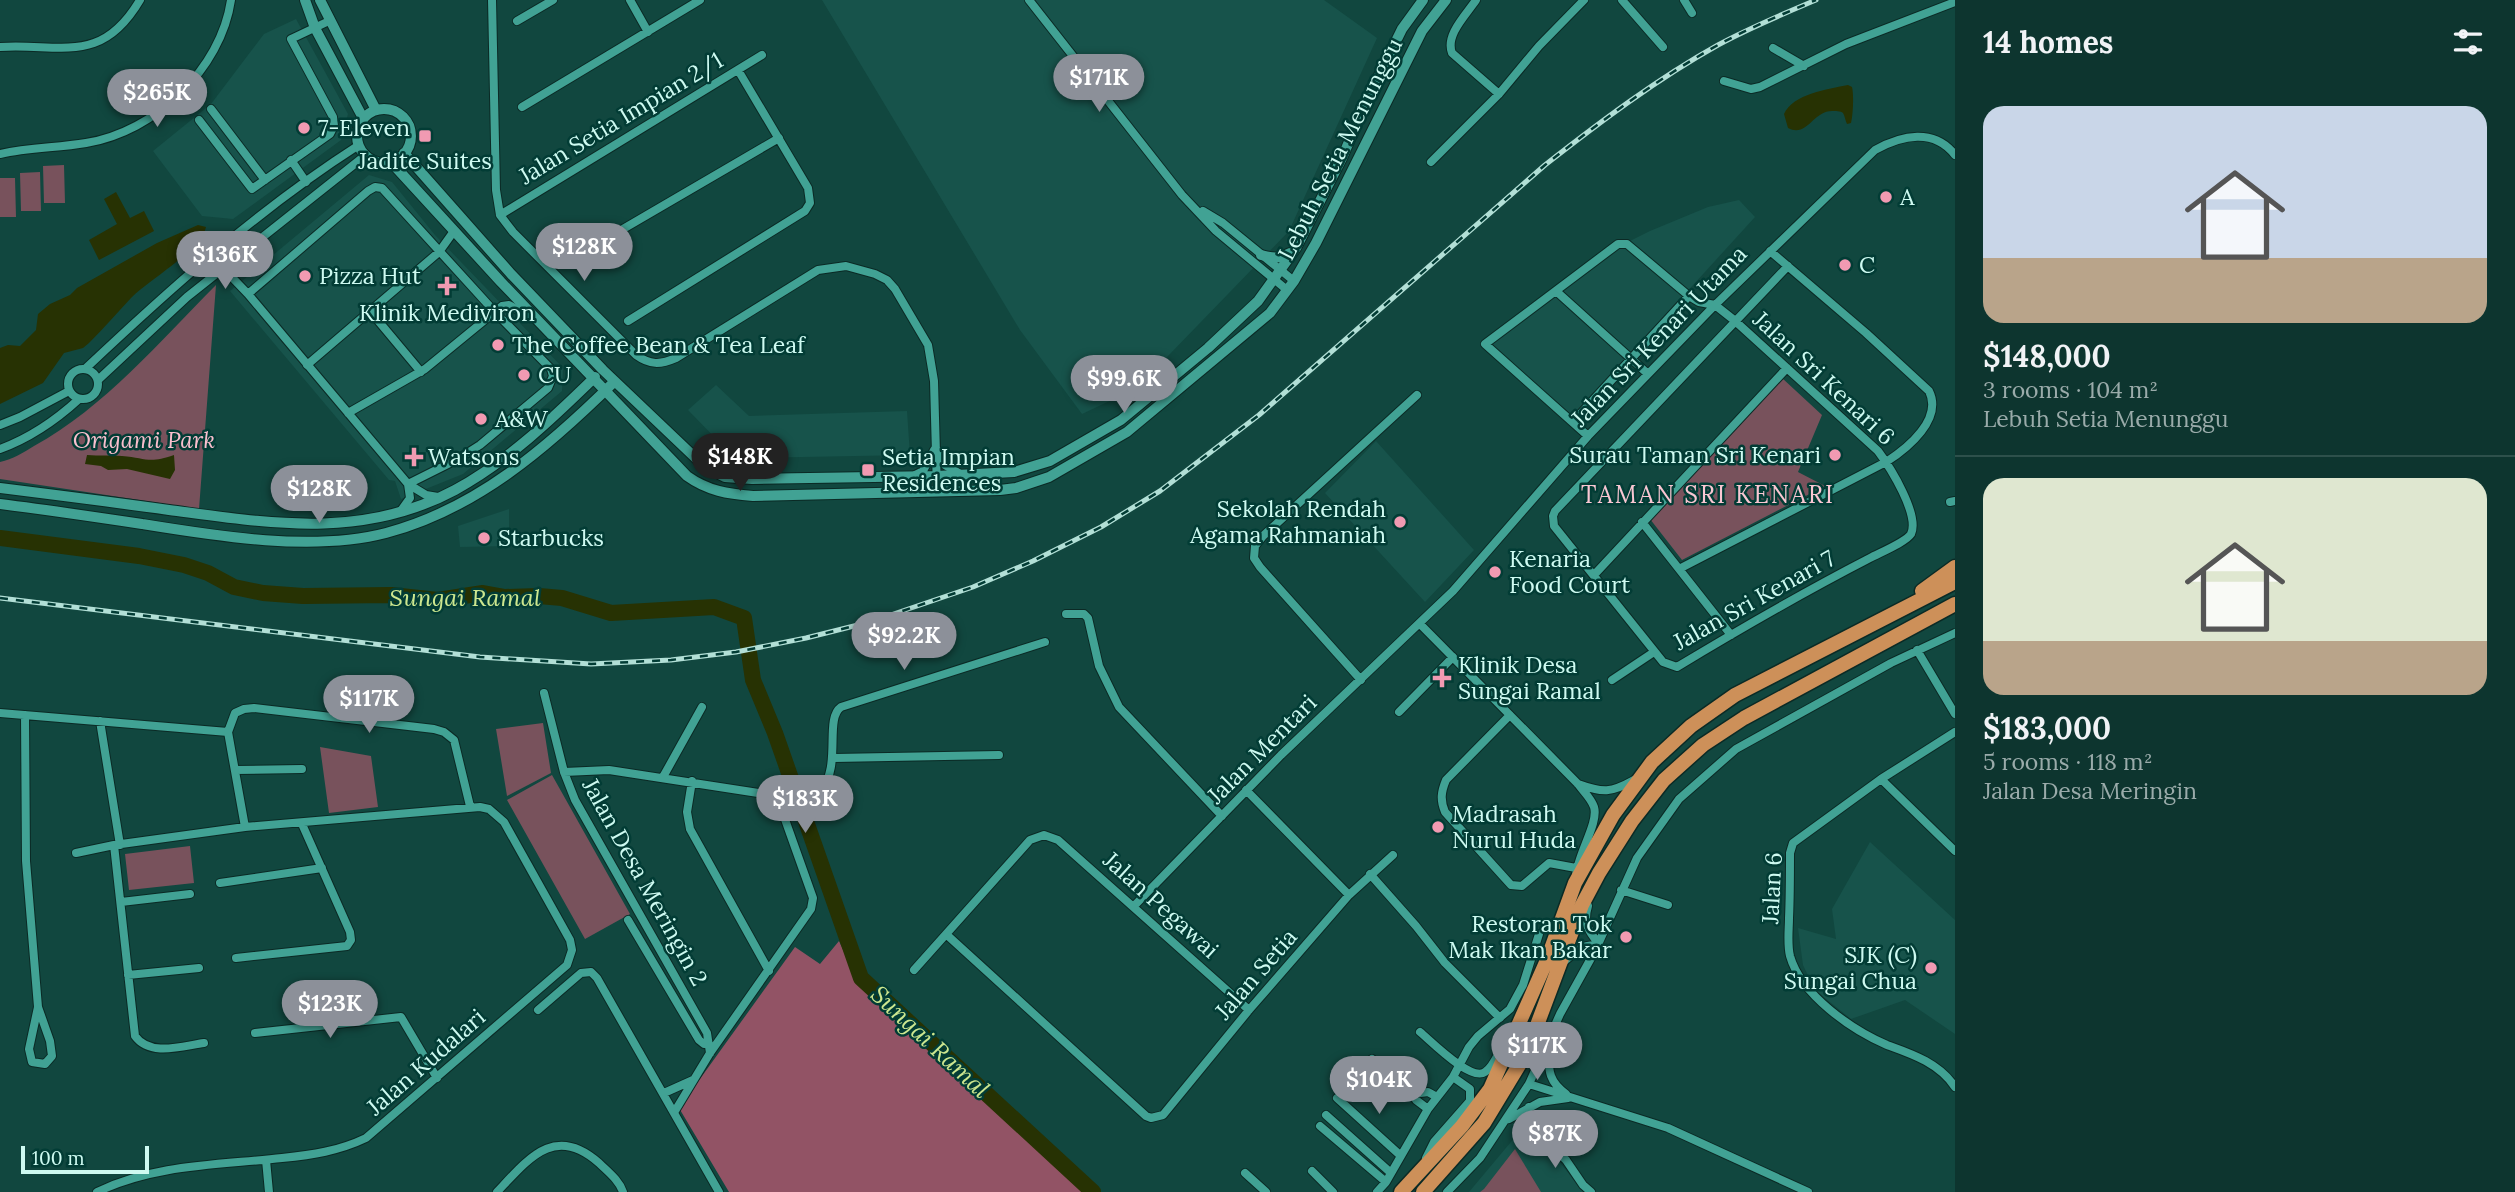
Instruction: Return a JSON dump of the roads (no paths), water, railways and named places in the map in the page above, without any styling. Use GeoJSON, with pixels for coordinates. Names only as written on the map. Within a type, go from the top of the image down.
{"type":"FeatureCollection","features":[{"type":"Feature","properties":{"kind":"highway"},"geometry":{"type":"LineString","coordinates":[[1896,612],[1955,567]]}},
{"type":"Feature","properties":{"kind":"highway"},"geometry":{"type":"LineString","coordinates":[[1401,1192],[1462,1126],[1490,1088],[1547,960],[1576,876],[1612,815],[1639,777],[1666,747],[1724,702],[1955,582]]}},
{"type":"Feature","properties":{"kind":"highway"},"geometry":{"type":"LineString","coordinates":[[1423,1192],[1484,1123],[1518,1071],[1528,1052],[1583,905],[1599,873],[1632,821],[1664,780],[1703,745],[1744,718],[1955,604]]}},
{"type":"Feature","properties":{"kind":"highway"},"geometry":{"type":"LineString","coordinates":[[1866,653],[1955,614]]}},
{"type":"Feature","properties":{"kind":"street"},"geometry":{"type":"LineString","coordinates":[[0,47],[71,49],[85,46],[112,33],[129,17],[140,0]]}},
{"type":"Feature","properties":{"kind":"street"},"geometry":{"type":"LineString","coordinates":[[0,154],[26,148],[87,143],[113,136],[160,109],[198,75],[213,52],[223,32],[231,0]]}},
{"type":"Feature","properties":{"kind":"street"},"geometry":{"type":"LineString","coordinates":[[305,0],[315,28],[363,118]]}},
{"type":"Feature","properties":{"kind":"street"},"geometry":{"type":"LineString","coordinates":[[320,0],[376,110]]}},
{"type":"Feature","properties":{"kind":"street"},"geometry":{"type":"LineString","coordinates":[[492,0],[496,190],[500,215],[513,232],[627,346],[643,361],[653,364],[676,358],[818,270],[831,266],[846,266],[875,274],[895,289],[928,345],[934,381],[937,491]]}},
{"type":"Feature","properties":{"kind":"street"},"geometry":{"type":"LineString","coordinates":[[517,21],[553,0]]}},
{"type":"Feature","properties":{"kind":"street"},"geometry":{"type":"LineString","coordinates":[[630,0],[648,32]]}},
{"type":"Feature","properties":{"kind":"street"},"geometry":{"type":"LineString","coordinates":[[522,107],[700,0]]}},
{"type":"Feature","properties":{"kind":"street"},"geometry":{"type":"LineString","coordinates":[[1029,0],[1182,195],[1216,231],[1290,286]]}},
{"type":"Feature","properties":{"kind":"street","name":"Lebuh Setia Menunggu"},"geometry":{"type":"LineString","coordinates":[[913,476],[1014,472],[1050,461],[1121,420],[1235,323],[1258,301],[1296,248],[1342,158],[1402,29],[1423,0]]}},
{"type":"Feature","properties":{"kind":"street","name":"Lebuh Setia Menunggu"},"geometry":{"type":"LineString","coordinates":[[593,380],[687,475],[714,491],[754,496],[1016,488],[1049,477],[1127,432],[1270,313],[1316,243],[1422,31],[1446,0]]}},
{"type":"Feature","properties":{"kind":"street"},"geometry":{"type":"LineString","coordinates":[[1476,0],[1451,37],[1450,49],[1499,94]]}},
{"type":"Feature","properties":{"kind":"street"},"geometry":{"type":"LineString","coordinates":[[1431,162],[1499,94],[1539,46],[1584,0]]}},
{"type":"Feature","properties":{"kind":"street"},"geometry":{"type":"LineString","coordinates":[[1622,0],[1664,47]]}},
{"type":"Feature","properties":{"kind":"street"},"geometry":{"type":"LineString","coordinates":[[1684,0],[1692,13]]}},
{"type":"Feature","properties":{"kind":"street"},"geometry":{"type":"LineString","coordinates":[[1724,80],[1751,89],[1760,87],[1846,44],[1933,8],[1955,2]]}},
{"type":"Feature","properties":{"kind":"street"},"geometry":{"type":"LineString","coordinates":[[199,120],[252,189],[330,134],[334,126],[333,117],[291,40],[329,21]]}},
{"type":"Feature","properties":{"kind":"street"},"geometry":{"type":"LineString","coordinates":[[1773,48],[1804,66]]}},
{"type":"Feature","properties":{"kind":"street","name":"Jalan Setia Impian 2/1"},"geometry":{"type":"LineString","coordinates":[[500,215],[762,55]]}},
{"type":"Feature","properties":{"kind":"street"},"geometry":{"type":"LineString","coordinates":[[628,321],[805,211],[810,203],[808,188],[738,70]]}},
{"type":"Feature","properties":{"kind":"street"},"geometry":{"type":"LineString","coordinates":[[211,109],[265,180]]}},
{"type":"Feature","properties":{"kind":"street"},"geometry":{"type":"LineString","coordinates":[[376,110],[391,110],[407,121],[411,140],[404,153],[391,162],[373,160],[366,155],[359,145],[357,131],[363,118],[376,110]]}},
{"type":"Feature","properties":{"kind":"street","name":"Jalan Sri Kenari Utama"},"geometry":{"type":"LineString","coordinates":[[1420,624],[1453,591],[1588,436],[1647,374],[1875,150],[1905,137],[1936,139],[1947,145],[1955,155]]}},
{"type":"Feature","properties":{"kind":"street"},"geometry":{"type":"LineString","coordinates":[[575,257],[779,138]]}},
{"type":"Feature","properties":{"kind":"street"},"geometry":{"type":"LineString","coordinates":[[85,369],[159,300],[260,215],[359,145]]}},
{"type":"Feature","properties":{"kind":"street"},"geometry":{"type":"LineString","coordinates":[[404,153],[511,274],[614,382],[705,467],[725,477],[913,476],[923,471],[936,444]]}},
{"type":"Feature","properties":{"kind":"street"},"geometry":{"type":"LineString","coordinates":[[97,380],[187,297],[366,155]]}},
{"type":"Feature","properties":{"kind":"street"},"geometry":{"type":"LineString","coordinates":[[291,160],[306,182]]}},
{"type":"Feature","properties":{"kind":"street"},"geometry":{"type":"LineString","coordinates":[[391,162],[593,380]]}},
{"type":"Feature","properties":{"kind":"street"},"geometry":{"type":"LineString","coordinates":[[248,294],[375,187],[382,188],[551,369],[553,376],[548,388],[480,444],[408,484]]}},
{"type":"Feature","properties":{"kind":"street"},"geometry":{"type":"LineString","coordinates":[[1194,206],[1223,223],[1261,255],[1277,275]]}},
{"type":"Feature","properties":{"kind":"street"},"geometry":{"type":"LineString","coordinates":[[260,215],[270,230]]}},
{"type":"Feature","properties":{"kind":"street"},"geometry":{"type":"LineString","coordinates":[[307,365],[439,252],[454,231]]}},
{"type":"Feature","properties":{"kind":"street"},"geometry":{"type":"LineString","coordinates":[[1573,422],[1689,296],[1628,244],[1618,244],[1485,344],[1588,436]]}},
{"type":"Feature","properties":{"kind":"street"},"geometry":{"type":"LineString","coordinates":[[1261,255],[1283,257],[1296,248]]}},
{"type":"Feature","properties":{"kind":"street"},"geometry":{"type":"LineString","coordinates":[[1679,569],[1886,462],[1907,447],[1931,417],[1933,398],[1929,391],[1866,332],[1770,251]]}},
{"type":"Feature","properties":{"kind":"street"},"geometry":{"type":"LineString","coordinates":[[1654,652],[1554,526],[1553,516],[1788,265]]}},
{"type":"Feature","properties":{"kind":"street"},"geometry":{"type":"LineString","coordinates":[[223,268],[408,484],[426,495],[438,497]]}},
{"type":"Feature","properties":{"kind":"street"},"geometry":{"type":"LineString","coordinates":[[1556,291],[1647,374]]}},
{"type":"Feature","properties":{"kind":"street","name":"Jalan Sri Kenari 6"},"geometry":{"type":"LineString","coordinates":[[1689,296],[1699,302],[1715,305],[1734,320],[1878,452],[1886,462],[1912,513],[1914,525]]}},
{"type":"Feature","properties":{"kind":"street"},"geometry":{"type":"LineString","coordinates":[[348,413],[421,372],[502,306],[509,305],[540,322]]}},
{"type":"Feature","properties":{"kind":"street"},"geometry":{"type":"LineString","coordinates":[[370,311],[421,372]]}},
{"type":"Feature","properties":{"kind":"street"},"geometry":{"type":"LineString","coordinates":[[0,449],[31,436],[58,418],[79,399],[91,397],[98,387],[97,380],[91,371],[85,369],[71,374],[67,385],[69,391],[79,399]]}},
{"type":"Feature","properties":{"kind":"street"},"geometry":{"type":"LineString","coordinates":[[1594,575],[1787,369]]}},
{"type":"Feature","properties":{"kind":"street"},"geometry":{"type":"LineString","coordinates":[[0,488],[265,523],[332,524],[364,521],[400,512],[475,478],[513,451],[603,370]]}},
{"type":"Feature","properties":{"kind":"street"},"geometry":{"type":"LineString","coordinates":[[0,504],[243,538],[335,540],[384,533],[429,519],[467,501],[502,479],[568,425],[614,382]]}},
{"type":"Feature","properties":{"kind":"street"},"geometry":{"type":"LineString","coordinates":[[0,425],[69,391]]}},
{"type":"Feature","properties":{"kind":"street"},"geometry":{"type":"LineString","coordinates":[[1361,680],[1260,567],[1254,558],[1255,546],[1284,516],[1417,395]]}},
{"type":"Feature","properties":{"kind":"street"},"geometry":{"type":"LineString","coordinates":[[936,444],[945,465],[961,475]]}},
{"type":"Feature","properties":{"kind":"street"},"geometry":{"type":"LineString","coordinates":[[400,512],[410,498],[408,484]]}},
{"type":"Feature","properties":{"kind":"street"},"geometry":{"type":"LineString","coordinates":[[1642,522],[1731,635]]}},
{"type":"Feature","properties":{"kind":"street","name":"Jalan Sri Kenari 7"},"geometry":{"type":"LineString","coordinates":[[1612,680],[1654,652],[1663,662],[1677,667],[1908,538],[1914,525]]}},
{"type":"Feature","properties":{"kind":"street"},"geometry":{"type":"LineString","coordinates":[[1066,614],[1084,614],[1088,618],[1099,666],[1119,707],[1222,816]]}},
{"type":"Feature","properties":{"kind":"street"},"geometry":{"type":"LineString","coordinates":[[1420,624],[1453,657],[1578,784],[1595,808],[1595,817],[1576,876],[1549,863],[1522,886],[1511,885],[1446,812],[1441,802],[1441,791],[1446,780],[1510,715]]}},
{"type":"Feature","properties":{"kind":"street","name":"Jalan Mentari"},"geometry":{"type":"LineString","coordinates":[[1134,906],[1246,790],[1420,624]]}},
{"type":"Feature","properties":{"kind":"street"},"geometry":{"type":"LineString","coordinates":[[1447,1192],[1480,1158],[1529,1084],[1568,1000],[1599,943],[1621,890],[1648,839],[1679,799],[1736,749],[1916,650],[1955,634]]}},
{"type":"Feature","properties":{"kind":"street"},"geometry":{"type":"LineString","coordinates":[[782,811],[810,799],[826,783],[834,758],[833,716],[841,706],[1045,642]]}},
{"type":"Feature","properties":{"kind":"street"},"geometry":{"type":"LineString","coordinates":[[1916,650],[1955,714]]}},
{"type":"Feature","properties":{"kind":"street"},"geometry":{"type":"LineString","coordinates":[[1399,712],[1453,657]]}},
{"type":"Feature","properties":{"kind":"street","name":"Jalan Desa Meringin 2"},"geometry":{"type":"LineString","coordinates":[[544,693],[564,772],[575,800],[707,1033],[709,1048]]}},
{"type":"Feature","properties":{"kind":"street"},"geometry":{"type":"LineString","coordinates":[[663,777],[702,707]]}},
{"type":"Feature","properties":{"kind":"street"},"geometry":{"type":"LineString","coordinates":[[76,853],[246,827],[302,824],[470,806],[454,740],[434,729],[244,709],[236,713],[229,732],[246,827]]}},
{"type":"Feature","properties":{"kind":"street"},"geometry":{"type":"LineString","coordinates":[[0,713],[229,732]]}},
{"type":"Feature","properties":{"kind":"street"},"geometry":{"type":"LineString","coordinates":[[25,715],[26,861],[38,1007],[52,1056],[45,1065],[32,1062],[30,1057],[30,1041],[38,1007]]}},
{"type":"Feature","properties":{"kind":"street"},"geometry":{"type":"LineString","coordinates":[[100,721],[117,845],[135,1036],[144,1044],[158,1048],[204,1043]]}},
{"type":"Feature","properties":{"kind":"street","name":"Jalan 6"},"geometry":{"type":"LineString","coordinates":[[1955,732],[1881,779],[1793,843],[1790,866],[1790,955],[1810,990],[1844,1022],[1872,1038],[1927,1061],[1945,1074],[1955,1087]]}},
{"type":"Feature","properties":{"kind":"street"},"geometry":{"type":"LineString","coordinates":[[834,758],[999,755]]}},
{"type":"Feature","properties":{"kind":"street"},"geometry":{"type":"LineString","coordinates":[[235,770],[302,769]]}},
{"type":"Feature","properties":{"kind":"street"},"geometry":{"type":"LineString","coordinates":[[564,772],[598,769],[771,794],[782,811],[814,900],[811,909],[769,971],[709,1048],[675,1111]]}},
{"type":"Feature","properties":{"kind":"street"},"geometry":{"type":"LineString","coordinates":[[1578,784],[1608,791],[1620,788],[1639,777]]}},
{"type":"Feature","properties":{"kind":"street"},"geometry":{"type":"LineString","coordinates":[[1881,779],[1955,851]]}},
{"type":"Feature","properties":{"kind":"street"},"geometry":{"type":"LineString","coordinates":[[692,781],[687,812],[690,829],[769,971]]}},
{"type":"Feature","properties":{"kind":"street"},"geometry":{"type":"LineString","coordinates":[[1246,790],[1349,895]]}},
{"type":"Feature","properties":{"kind":"street","name":"Jalan Kudalari"},"geometry":{"type":"LineString","coordinates":[[97,1192],[115,1183],[149,1173],[333,1151],[366,1138],[567,965],[572,950],[565,930],[504,822],[489,809],[470,806]]}},
{"type":"Feature","properties":{"kind":"street"},"geometry":{"type":"LineString","coordinates":[[236,958],[347,946],[351,940],[350,932],[302,824]]}},
{"type":"Feature","properties":{"kind":"street","name":"Jalan Pegawai"},"geometry":{"type":"LineString","coordinates":[[947,935],[1030,840],[1044,835],[1058,840],[1250,1010]]}},
{"type":"Feature","properties":{"kind":"street","name":"Jalan Setia"},"geometry":{"type":"LineString","coordinates":[[947,935],[1151,1118],[1163,1115],[1349,895],[1393,855]]}},
{"type":"Feature","properties":{"kind":"street"},"geometry":{"type":"LineString","coordinates":[[220,883],[322,868]]}},
{"type":"Feature","properties":{"kind":"street"},"geometry":{"type":"LineString","coordinates":[[1599,873],[1586,914],[1588,932],[1599,943]]}},
{"type":"Feature","properties":{"kind":"street"},"geometry":{"type":"LineString","coordinates":[[1370,874],[1445,963],[1500,1018]]}},
{"type":"Feature","properties":{"kind":"street"},"geometry":{"type":"LineString","coordinates":[[1621,890],[1668,905]]}},
{"type":"Feature","properties":{"kind":"street"},"geometry":{"type":"LineString","coordinates":[[121,902],[190,894]]}},
{"type":"Feature","properties":{"kind":"street","name":"Jalan Desa Meringin 2"},"geometry":{"type":"LineString","coordinates":[[628,920],[699,1040],[709,1048]]}},
{"type":"Feature","properties":{"kind":"street"},"geometry":{"type":"LineString","coordinates":[[1377,1192],[1386,1182],[1428,1108],[1453,1077],[1458,1064],[1478,1036],[1510,1009],[1522,985],[1539,934]]}},
{"type":"Feature","properties":{"kind":"street"},"geometry":{"type":"LineString","coordinates":[[914,970],[947,935]]}},
{"type":"Feature","properties":{"kind":"street"},"geometry":{"type":"LineString","coordinates":[[1559,966],[1583,947],[1599,943]]}},
{"type":"Feature","properties":{"kind":"street"},"geometry":{"type":"LineString","coordinates":[[128,975],[199,968]]}},
{"type":"Feature","properties":{"kind":"street"},"geometry":{"type":"LineString","coordinates":[[538,1010],[582,973],[591,972],[597,978],[719,1192]]}},
{"type":"Feature","properties":{"kind":"street"},"geometry":{"type":"LineString","coordinates":[[255,1033],[401,1017],[436,1078]]}},
{"type":"Feature","properties":{"kind":"street"},"geometry":{"type":"LineString","coordinates":[[1420,1032],[1458,1064],[1476,1075],[1482,1075],[1521,1022]]}},
{"type":"Feature","properties":{"kind":"street"},"geometry":{"type":"LineString","coordinates":[[1548,1043],[1549,1066],[1554,1085],[1571,1097]]}},
{"type":"Feature","properties":{"kind":"street"},"geometry":{"type":"LineString","coordinates":[[1373,1059],[1391,1077],[1398,1091],[1413,1094],[1428,1092],[1437,1097]]}},
{"type":"Feature","properties":{"kind":"street"},"geometry":{"type":"LineString","coordinates":[[1418,1173],[1434,1142],[1470,1101],[1470,1089],[1453,1077]]}},
{"type":"Feature","properties":{"kind":"street"},"geometry":{"type":"LineString","coordinates":[[664,1093],[694,1080]]}},
{"type":"Feature","properties":{"kind":"street"},"geometry":{"type":"LineString","coordinates":[[1529,1084],[1668,1128],[1808,1192]]}},
{"type":"Feature","properties":{"kind":"street"},"geometry":{"type":"LineString","coordinates":[[1413,1094],[1421,1105],[1428,1108]]}},
{"type":"Feature","properties":{"kind":"street"},"geometry":{"type":"LineString","coordinates":[[1506,1120],[1529,1107],[1571,1097]]}},
{"type":"Feature","properties":{"kind":"street"},"geometry":{"type":"LineString","coordinates":[[1337,1098],[1401,1156]]}},
{"type":"Feature","properties":{"kind":"street"},"geometry":{"type":"LineString","coordinates":[[1529,1107],[1533,1129],[1566,1160],[1591,1192]]}},
{"type":"Feature","properties":{"kind":"street"},"geometry":{"type":"LineString","coordinates":[[1326,1115],[1391,1173]]}},
{"type":"Feature","properties":{"kind":"street"},"geometry":{"type":"LineString","coordinates":[[1320,1126],[1386,1182]]}},
{"type":"Feature","properties":{"kind":"street"},"geometry":{"type":"LineString","coordinates":[[497,1192],[540,1152],[560,1144],[580,1148],[611,1174],[621,1185],[623,1192]]}},
{"type":"Feature","properties":{"kind":"street"},"geometry":{"type":"LineString","coordinates":[[266,1160],[270,1192]]}},
{"type":"Feature","properties":{"kind":"street"},"geometry":{"type":"LineString","coordinates":[[1312,1171],[1333,1192]]}},
{"type":"Feature","properties":{"kind":"street"},"geometry":{"type":"LineString","coordinates":[[1245,1173],[1266,1192]]}},
{"type":"Feature","properties":{"kind":"waterway","name":"Sungai Ramal"},"geometry":{"type":"LineString","coordinates":[[0,538],[139,556],[184,565],[208,573],[234,587],[263,593],[303,596],[391,595],[438,600],[483,593],[505,597],[562,598],[611,613],[714,607],[744,618],[753,680],[775,733],[861,978],[1093,1192]]}},
{"type":"Feature","properties":{"kind":"railway"},"geometry":{"type":"LineString","coordinates":[[0,598],[480,657],[591,664],[671,660],[736,652],[870,622],[973,587],[1033,561],[1101,527],[1160,491],[1259,415],[1545,165],[1587,133],[1695,58],[1754,27],[1816,0]]}},
{"type":"Feature","properties":{"kind":"place","name":"7-Eleven"},"geometry":{"type":"Point","coordinates":[304,128]}},
{"type":"Feature","properties":{"kind":"place","name":"Jadite Suites"},"geometry":{"type":"Point","coordinates":[425,136]}},
{"type":"Feature","properties":{"kind":"place","name":"A"},"geometry":{"type":"Point","coordinates":[1886,197]}},
{"type":"Feature","properties":{"kind":"place","name":"C"},"geometry":{"type":"Point","coordinates":[1845,265]}},
{"type":"Feature","properties":{"kind":"place","name":"Pizza Hut"},"geometry":{"type":"Point","coordinates":[305,276]}},
{"type":"Feature","properties":{"kind":"place","name":"Klinik Mediviron"},"geometry":{"type":"Point","coordinates":[447,286]}},
{"type":"Feature","properties":{"kind":"place","name":"The Coffee Bean & Tea Leaf"},"geometry":{"type":"Point","coordinates":[498,345]}},
{"type":"Feature","properties":{"kind":"place","name":"CU"},"geometry":{"type":"Point","coordinates":[524,375]}},
{"type":"Feature","properties":{"kind":"place","name":"A&W"},"geometry":{"type":"Point","coordinates":[481,419]}},
{"type":"Feature","properties":{"kind":"place","name":"Surau Taman Sri Kenari"},"geometry":{"type":"Point","coordinates":[1835,455]}},
{"type":"Feature","properties":{"kind":"place","name":"Watsons"},"geometry":{"type":"Point","coordinates":[414,457]}},
{"type":"Feature","properties":{"kind":"place","name":"Setia Impian Residences"},"geometry":{"type":"Point","coordinates":[868,470]}},
{"type":"Feature","properties":{"kind":"place","name":"Sekolah Rendah Agama Rahmaniah"},"geometry":{"type":"Point","coordinates":[1400,522]}},
{"type":"Feature","properties":{"kind":"place","name":"Starbucks"},"geometry":{"type":"Point","coordinates":[484,538]}},
{"type":"Feature","properties":{"kind":"place","name":"Kenaria Food Court"},"geometry":{"type":"Point","coordinates":[1495,572]}},
{"type":"Feature","properties":{"kind":"place","name":"Klinik Desa Sungai Ramal"},"geometry":{"type":"Point","coordinates":[1442,678]}},
{"type":"Feature","properties":{"kind":"place","name":"Madrasah Nurul Huda"},"geometry":{"type":"Point","coordinates":[1438,827]}},
{"type":"Feature","properties":{"kind":"place","name":"Restoran Tok Mak Ikan Bakar"},"geometry":{"type":"Point","coordinates":[1626,937]}},
{"type":"Feature","properties":{"kind":"place","name":"SJK (C) Sungai Chua"},"geometry":{"type":"Point","coordinates":[1931,968]}},
{"type":"Feature","properties":{"kind":"district","name":"TAMAN SRI KENARI"},"geometry":{"type":"Point","coordinates":[1708,495]}},
{"type":"Feature","properties":{"kind":"park label","name":"Origami Park"},"geometry":{"type":"Point","coordinates":[144,440]}}]}
